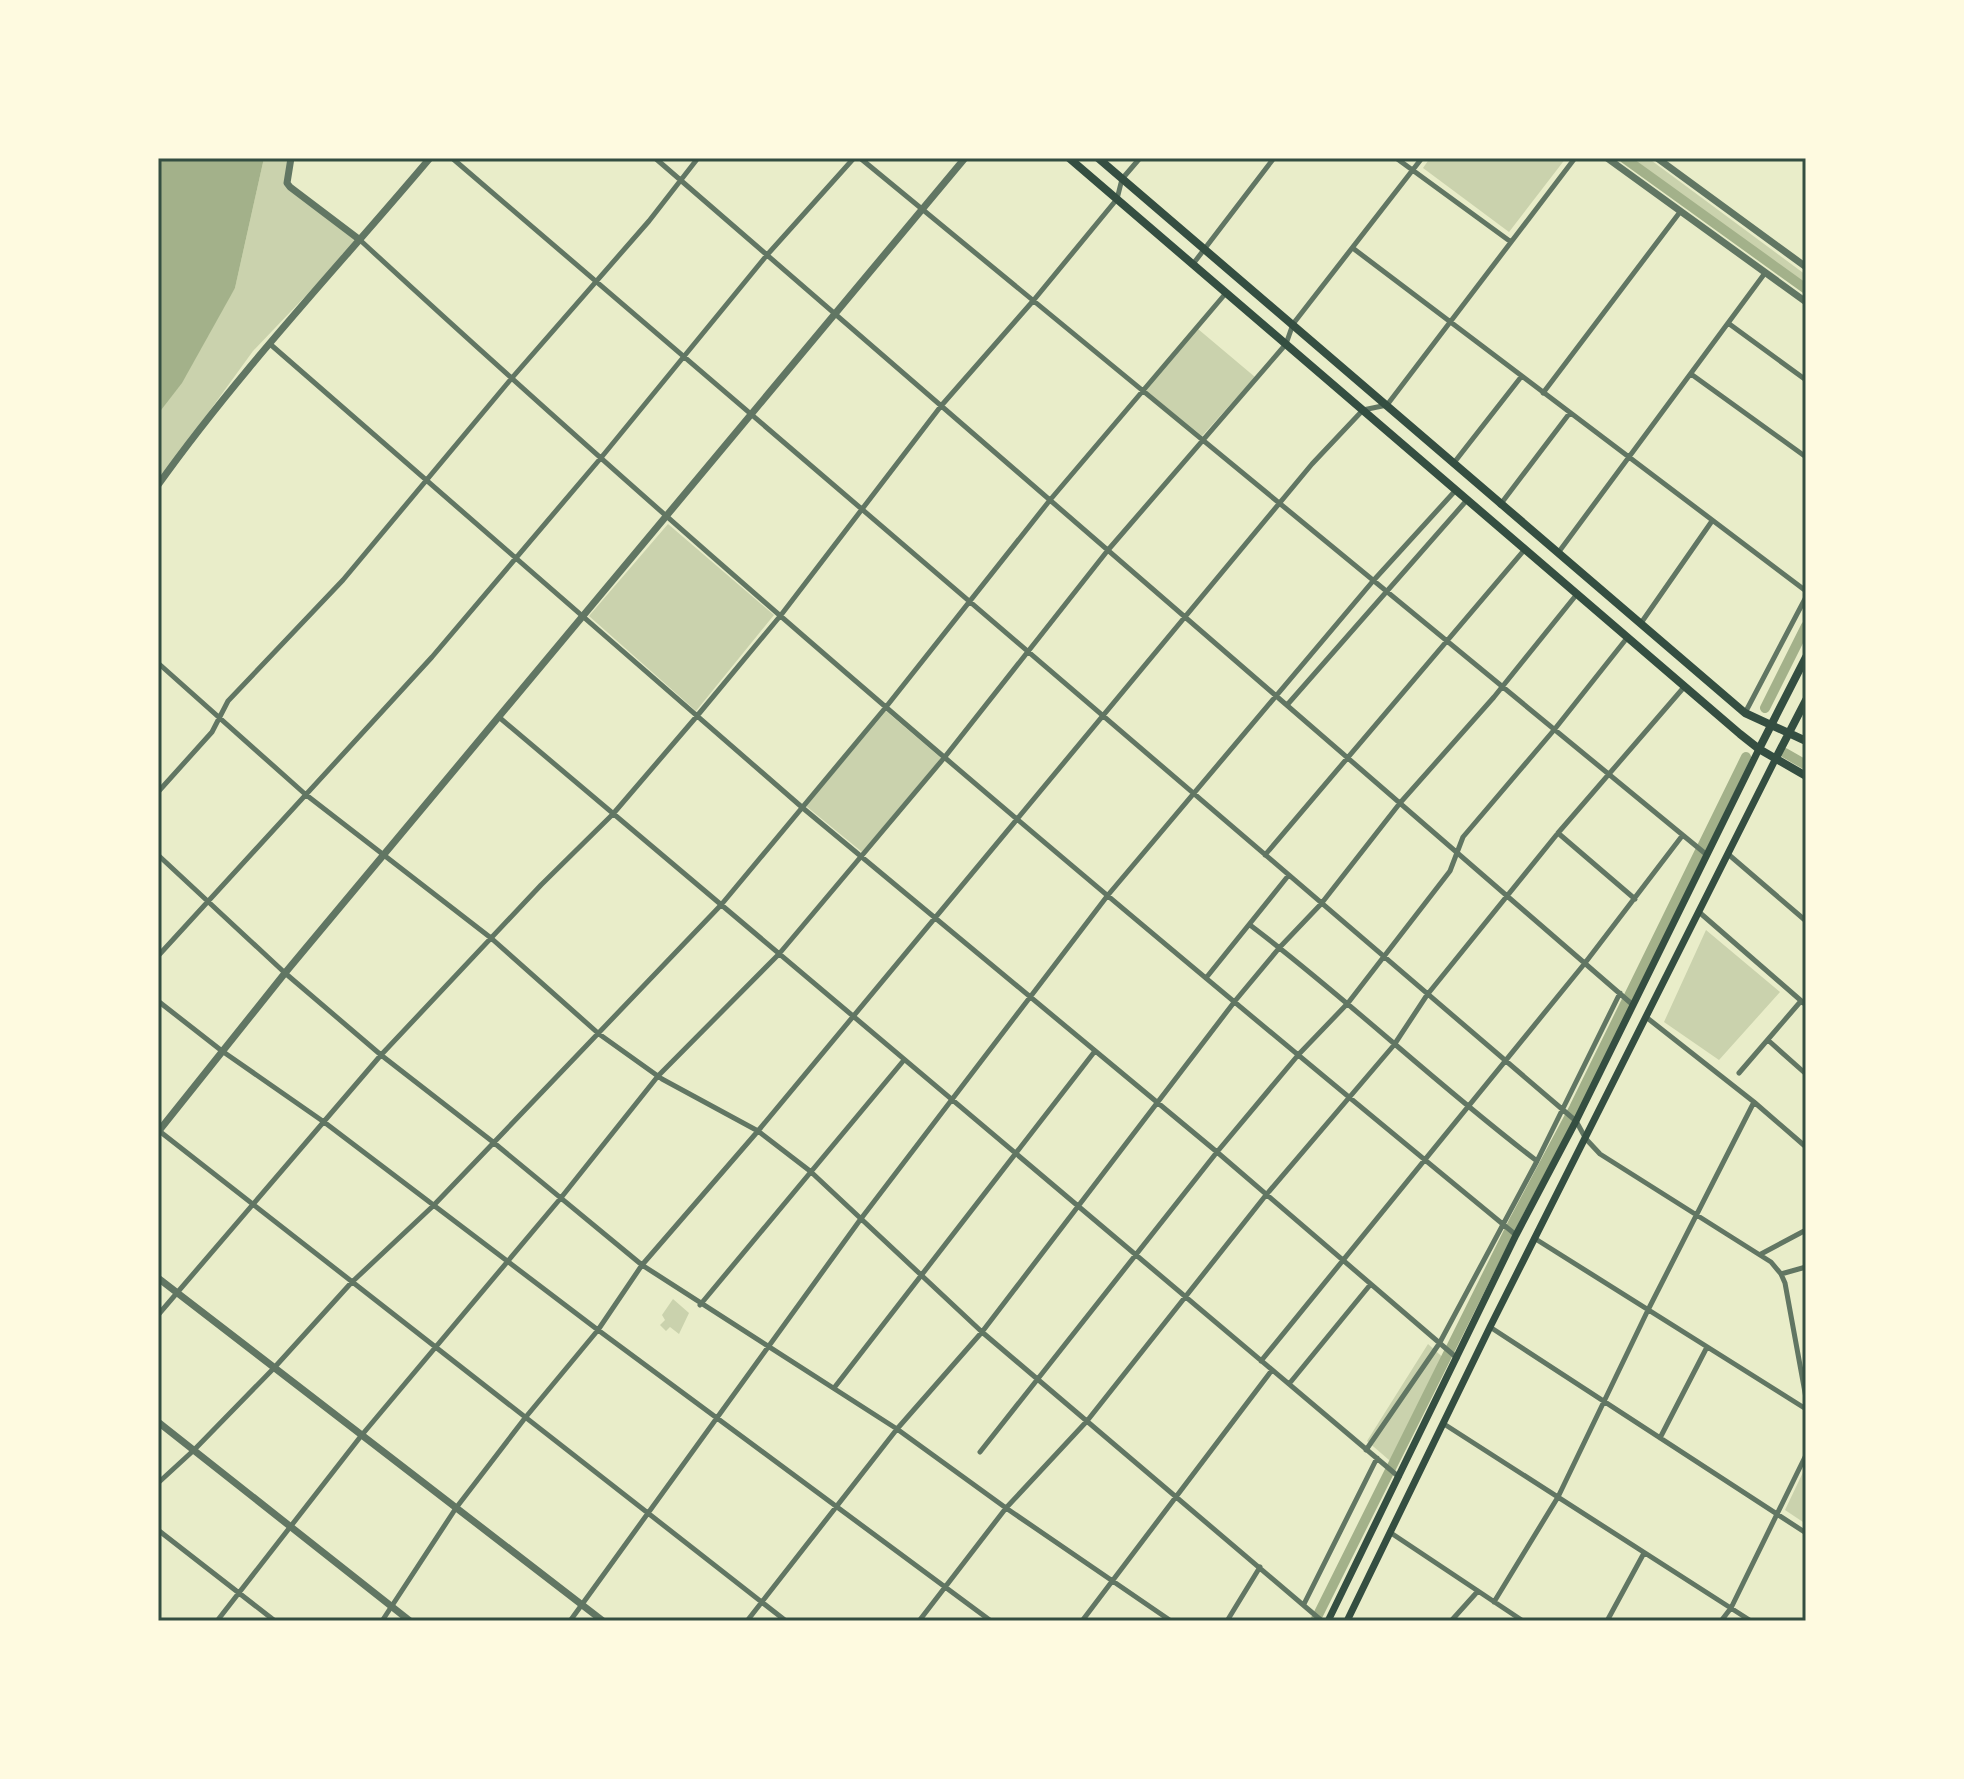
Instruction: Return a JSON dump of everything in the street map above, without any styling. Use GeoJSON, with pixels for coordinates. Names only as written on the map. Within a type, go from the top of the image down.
{"type":"FeatureCollection","features":[{"type":"Feature","properties":{"kind":"main road"},"geometry":{"type":"LineString","coordinates":[[1069,158],[1759,749],[1806,776]]}},
{"type":"Feature","properties":{"kind":"main road"},"geometry":{"type":"LineString","coordinates":[[1098,158],[1745,713],[1806,741]]}},
{"type":"Feature","properties":{"kind":"main road"},"geometry":{"type":"LineString","coordinates":[[1323,1620],[1704,854],[1806,657]]}},
{"type":"Feature","properties":{"kind":"main road"},"geometry":{"type":"LineString","coordinates":[[1347,1621],[1534,1238],[1806,700]]}},
{"type":"Feature","properties":{"kind":"street"},"geometry":{"type":"LineString","coordinates":[[291,158],[287,183],[360,240],[600,459],[1017,820],[1514,1233]]}},
{"type":"Feature","properties":{"kind":"street"},"geometry":{"type":"LineString","coordinates":[[158,485],[270,344],[430,158]]}},
{"type":"Feature","properties":{"kind":"street"},"geometry":{"type":"LineString","coordinates":[[452,158],[1574,1119],[1600,1154],[1761,1254],[1781,1274],[1806,1398]]}},
{"type":"Feature","properties":{"kind":"street"},"geometry":{"type":"LineString","coordinates":[[655,158],[1632,1003]]}},
{"type":"Feature","properties":{"kind":"street"},"geometry":{"type":"LineString","coordinates":[[158,792],[212,732],[228,701],[343,580],[511,379],[597,282],[698,158]]}},
{"type":"Feature","properties":{"kind":"street"},"geometry":{"type":"LineString","coordinates":[[158,956],[432,657],[767,255],[857,158],[1704,854]]}},
{"type":"Feature","properties":{"kind":"street"},"geometry":{"type":"LineString","coordinates":[[786,1621],[158,1131],[285,973],[965,158]]}},
{"type":"Feature","properties":{"kind":"street"},"geometry":{"type":"LineString","coordinates":[[158,1315],[381,1055],[613,814],[697,716],[781,615],[941,406],[1117,199],[1122,179],[1140,158]]}},
{"type":"Feature","properties":{"kind":"street"},"geometry":{"type":"LineString","coordinates":[[1193,264],[1274,158]]}},
{"type":"Feature","properties":{"kind":"street"},"geometry":{"type":"LineString","coordinates":[[1396,158],[1511,242]]}},
{"type":"Feature","properties":{"kind":"street"},"geometry":{"type":"LineString","coordinates":[[217,1621],[361,1436],[560,1199],[658,1076],[779,954],[944,758],[1108,550],[1286,344],[1293,324],[1422,158]]}},
{"type":"Feature","properties":{"kind":"street"},"geometry":{"type":"LineString","coordinates":[[382,1621],[456,1508],[598,1330],[642,1265],[758,1131],[1280,504],[1363,410],[1387,405],[1575,158]]}},
{"type":"Feature","properties":{"kind":"street"},"geometry":{"type":"LineString","coordinates":[[1607,158],[1806,302]]}},
{"type":"Feature","properties":{"kind":"street"},"geometry":{"type":"LineString","coordinates":[[1657,158],[1806,267]]}},
{"type":"Feature","properties":{"kind":"street"},"geometry":{"type":"LineString","coordinates":[[1543,393],[1680,212]]}},
{"type":"Feature","properties":{"kind":"street"},"geometry":{"type":"LineString","coordinates":[[1354,249],[1806,594],[1745,713]]}},
{"type":"Feature","properties":{"kind":"street"},"geometry":{"type":"LineString","coordinates":[[1558,553],[1765,273]]}},
{"type":"Feature","properties":{"kind":"street"},"geometry":{"type":"LineString","coordinates":[[158,1483],[274,1368],[351,1283],[433,1206],[721,905],[804,809],[1050,500],[1227,292]]}},
{"type":"Feature","properties":{"kind":"street"},"geometry":{"type":"LineString","coordinates":[[1728,323],[1806,380]]}},
{"type":"Feature","properties":{"kind":"street"},"geometry":{"type":"LineString","coordinates":[[270,344],[804,809],[1217,1152],[1454,1356]]}},
{"type":"Feature","properties":{"kind":"street"},"geometry":{"type":"LineString","coordinates":[[1691,374],[1806,457]]}},
{"type":"Feature","properties":{"kind":"street"},"geometry":{"type":"LineString","coordinates":[[1453,465],[1521,377]]}},
{"type":"Feature","properties":{"kind":"street"},"geometry":{"type":"LineString","coordinates":[[1500,505],[1569,414]]}},
{"type":"Feature","properties":{"kind":"street"},"geometry":{"type":"LineString","coordinates":[[570,1621],[767,1345],[1108,895],[1373,581],[1456,490]]}},
{"type":"Feature","properties":{"kind":"street"},"geometry":{"type":"LineString","coordinates":[[1287,705],[1467,500]]}},
{"type":"Feature","properties":{"kind":"street"},"geometry":{"type":"LineString","coordinates":[[1640,623],[1712,521]]}},
{"type":"Feature","properties":{"kind":"street"},"geometry":{"type":"LineString","coordinates":[[1265,855],[1525,548]]}},
{"type":"Feature","properties":{"kind":"street"},"geometry":{"type":"LineString","coordinates":[[747,1621],[897,1429],[982,1332],[1235,1001],[1321,904],[1400,803],[1578,593]]}},
{"type":"Feature","properties":{"kind":"street"},"geometry":{"type":"LineString","coordinates":[[980,1452],[1217,1152],[1299,1054],[1348,1003],[1450,871],[1463,837],[1628,637]]}},
{"type":"Feature","properties":{"kind":"street"},"geometry":{"type":"LineString","coordinates":[[158,663],[305,794],[491,938],[599,1034],[658,1076],[758,1131],[810,1171],[982,1332],[1323,1620]]}},
{"type":"Feature","properties":{"kind":"street"},"geometry":{"type":"LineString","coordinates":[[919,1621],[1006,1508],[1087,1421],[1266,1195],[1348,1095],[1394,1045],[1427,995],[1507,895],[1685,686]]}},
{"type":"Feature","properties":{"kind":"street"},"geometry":{"type":"LineString","coordinates":[[500,718],[1396,1475]]}},
{"type":"Feature","properties":{"kind":"street"},"geometry":{"type":"LineString","coordinates":[[1558,833],[1635,899]]}},
{"type":"Feature","properties":{"kind":"street"},"geometry":{"type":"LineString","coordinates":[[1261,1361],[1585,963],[1682,836]]}},
{"type":"Feature","properties":{"kind":"street"},"geometry":{"type":"LineString","coordinates":[[1728,854],[1806,921]]}},
{"type":"Feature","properties":{"kind":"street"},"geometry":{"type":"LineString","coordinates":[[158,855],[285,973],[381,1055],[493,1142],[642,1265],[897,1429],[1171,1621]]}},
{"type":"Feature","properties":{"kind":"street"},"geometry":{"type":"LineString","coordinates":[[1206,978],[1288,876]]}},
{"type":"Feature","properties":{"kind":"street"},"geometry":{"type":"LineString","coordinates":[[1699,912],[1804,1003],[1739,1073]]}},
{"type":"Feature","properties":{"kind":"street"},"geometry":{"type":"LineString","coordinates":[[1250,925],[1348,1003],[1468,1108],[1537,1161]]}},
{"type":"Feature","properties":{"kind":"street"},"geometry":{"type":"LineString","coordinates":[[1366,1450],[1440,1345],[1563,1111],[1620,994]]}},
{"type":"Feature","properties":{"kind":"street"},"geometry":{"type":"LineString","coordinates":[[158,1001],[991,1621]]}},
{"type":"Feature","properties":{"kind":"street"},"geometry":{"type":"LineString","coordinates":[[1646,1017],[1806,1147]]}},
{"type":"Feature","properties":{"kind":"street"},"geometry":{"type":"LineString","coordinates":[[1769,1041],[1806,1074]]}},
{"type":"Feature","properties":{"kind":"street"},"geometry":{"type":"LineString","coordinates":[[834,1388],[1095,1051]]}},
{"type":"Feature","properties":{"kind":"street"},"geometry":{"type":"LineString","coordinates":[[700,1305],[905,1060]]}},
{"type":"Feature","properties":{"kind":"street"},"geometry":{"type":"LineString","coordinates":[[1494,1602],[1558,1497],[1648,1310],[1754,1102]]}},
{"type":"Feature","properties":{"kind":"street"},"geometry":{"type":"LineString","coordinates":[[1761,1254],[1806,1230]]}},
{"type":"Feature","properties":{"kind":"street"},"geometry":{"type":"LineString","coordinates":[[1534,1238],[1806,1409]]}},
{"type":"Feature","properties":{"kind":"street"},"geometry":{"type":"LineString","coordinates":[[1781,1274],[1806,1267]]}},
{"type":"Feature","properties":{"kind":"street"},"geometry":{"type":"LineString","coordinates":[[158,1278],[603,1621]]}},
{"type":"Feature","properties":{"kind":"street"},"geometry":{"type":"LineString","coordinates":[[1289,1384],[1370,1285]]}},
{"type":"Feature","properties":{"kind":"street"},"geometry":{"type":"LineString","coordinates":[[1490,1327],[1806,1533]]}},
{"type":"Feature","properties":{"kind":"street"},"geometry":{"type":"LineString","coordinates":[[1660,1438],[1707,1347]]}},
{"type":"Feature","properties":{"kind":"street"},"geometry":{"type":"LineString","coordinates":[[1799,1358],[1806,1356]]}},
{"type":"Feature","properties":{"kind":"street"},"geometry":{"type":"LineString","coordinates":[[1082,1621],[1272,1370]]}},
{"type":"Feature","properties":{"kind":"street"},"geometry":{"type":"LineString","coordinates":[[158,1422],[410,1621]]}},
{"type":"Feature","properties":{"kind":"street"},"geometry":{"type":"LineString","coordinates":[[1444,1424],[1751,1621]]}},
{"type":"Feature","properties":{"kind":"street"},"geometry":{"type":"LineString","coordinates":[[1721,1621],[1731,1608],[1806,1455]]}},
{"type":"Feature","properties":{"kind":"street"},"geometry":{"type":"LineString","coordinates":[[1306,1606],[1377,1458]]}},
{"type":"Feature","properties":{"kind":"street"},"geometry":{"type":"LineString","coordinates":[[158,1530],[275,1621]]}},
{"type":"Feature","properties":{"kind":"street"},"geometry":{"type":"LineString","coordinates":[[1391,1533],[1523,1621]]}},
{"type":"Feature","properties":{"kind":"street"},"geometry":{"type":"LineString","coordinates":[[1607,1621],[1644,1553]]}},
{"type":"Feature","properties":{"kind":"street"},"geometry":{"type":"LineString","coordinates":[[1227,1621],[1260,1567]]}},
{"type":"Feature","properties":{"kind":"street"},"geometry":{"type":"LineString","coordinates":[[1451,1621],[1478,1591]]}},
{"type":"Feature","properties":{"kind":"shaded area"},"geometry":{"type":"Polygon","coordinates":[[[158,158],[264,158],[235,288],[182,383],[158,414],[158,158]]]}},
{"type":"Feature","properties":{"kind":"shaded area"},"geometry":{"type":"Polygon","coordinates":[[[264,158],[290,158],[284,182],[358,241],[253,351],[158,482],[158,396],[235,288],[264,158]]]}},
{"type":"Feature","properties":{"kind":"shaded area"},"geometry":{"type":"Polygon","coordinates":[[[1430,158],[1566,158],[1509,232],[1423,168],[1430,158]]]}},
{"type":"Feature","properties":{"kind":"shaded area"},"geometry":{"type":"Polygon","coordinates":[[[1618,158],[1648,158],[1806,275],[1806,294],[1618,158]]]}},
{"type":"Feature","properties":{"kind":"shaded area"},"geometry":{"type":"Polygon","coordinates":[[[1198,329],[1255,377],[1202,436],[1145,390],[1198,329]]]}},
{"type":"Feature","properties":{"kind":"shaded area"},"geometry":{"type":"Polygon","coordinates":[[[668,524],[774,615],[696,711],[589,616],[668,524]]]}},
{"type":"Feature","properties":{"kind":"shaded area"},"geometry":{"type":"Polygon","coordinates":[[[886,711],[941,758],[862,852],[806,806],[886,711]]]}},
{"type":"Feature","properties":{"kind":"shaded area"},"geometry":{"type":"Polygon","coordinates":[[[1706,930],[1780,992],[1719,1060],[1664,1022],[1706,930]]]}},
{"type":"Feature","properties":{"kind":"shaded area"},"geometry":{"type":"Polygon","coordinates":[[[673,1299],[689,1313],[679,1334],[670,1327],[666,1331],[660,1325],[665,1320],[662,1315],[673,1299]]]}},
{"type":"Feature","properties":{"kind":"shaded area"},"geometry":{"type":"Polygon","coordinates":[[[1428,1344],[1448,1362],[1396,1466],[1367,1441],[1428,1344]]]}},
{"type":"Feature","properties":{"kind":"shaded area"},"geometry":{"type":"Polygon","coordinates":[[[1806,1466],[1806,1524],[1785,1510],[1806,1466]]]}},
{"type":"Feature","properties":{"kind":"waterway"},"geometry":{"type":"LineString","coordinates":[[1624,158],[1806,289]]}},
{"type":"Feature","properties":{"kind":"waterway"},"geometry":{"type":"LineString","coordinates":[[1765,708],[1806,626]]}},
{"type":"Feature","properties":{"kind":"waterway"},"geometry":{"type":"LineString","coordinates":[[1785,753],[1806,765]]}},
{"type":"Feature","properties":{"kind":"waterway"},"geometry":{"type":"LineString","coordinates":[[1315,1621],[1515,1219],[1574,1108],[1746,757]]}}]}
